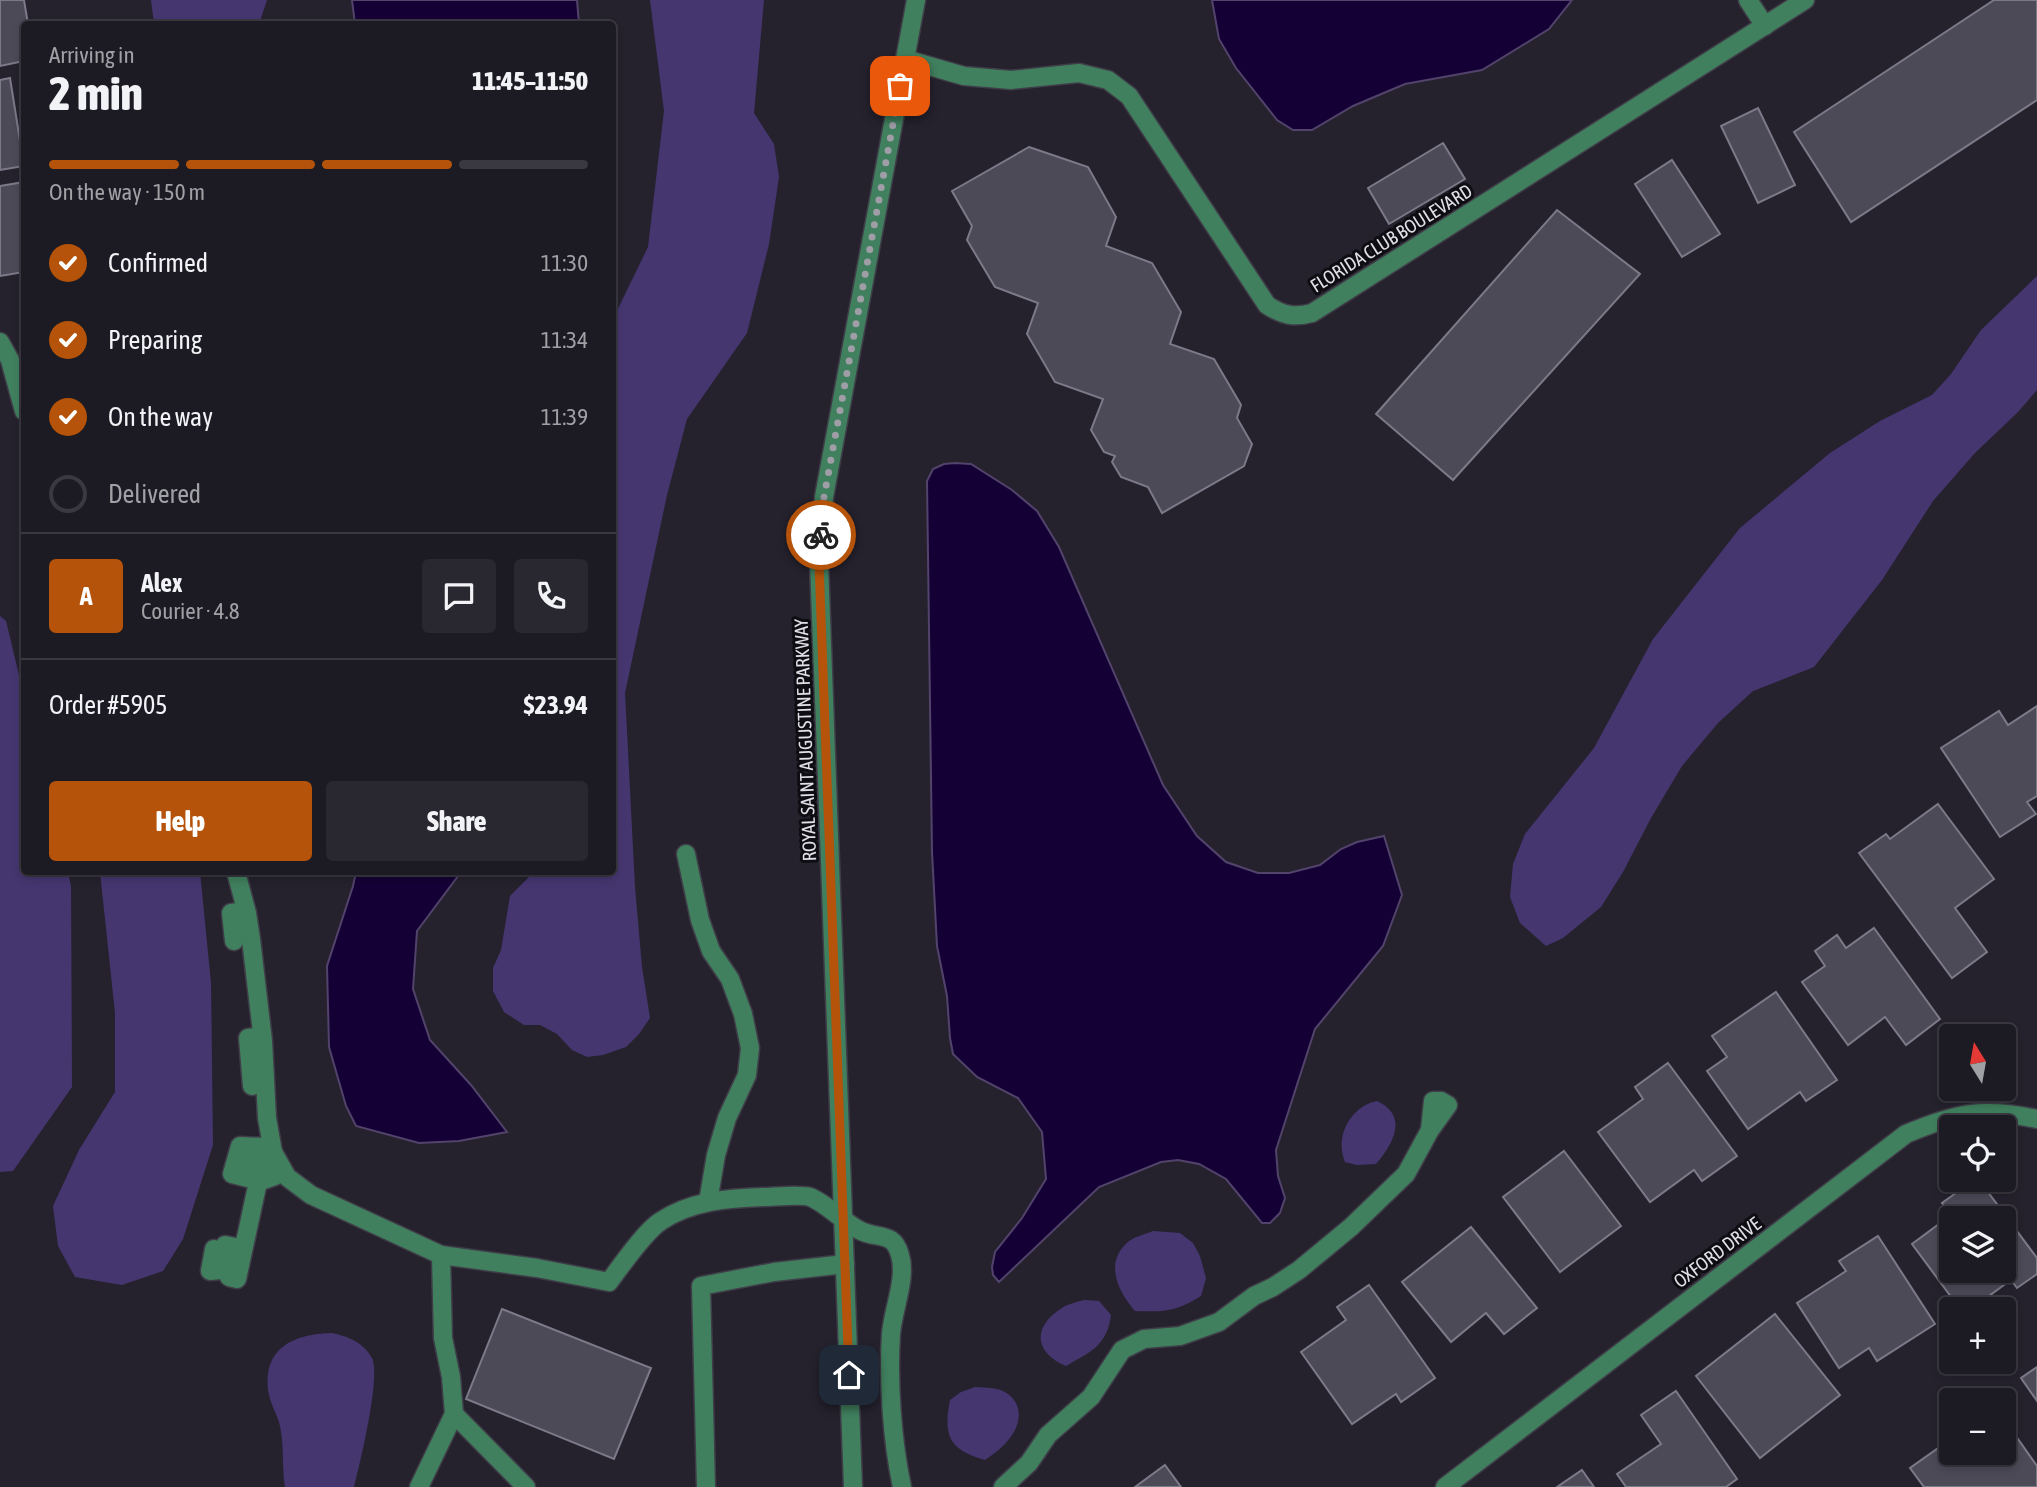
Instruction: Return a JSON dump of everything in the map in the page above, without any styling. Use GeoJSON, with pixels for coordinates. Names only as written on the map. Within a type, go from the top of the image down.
{"type":"FeatureCollection","features":[{"type":"Feature","properties":{"kind":"street","name":"ROYAL SAINT AUGUSTINE PARKWAY"},"geometry":{"type":"LineString","coordinates":[[853,1487],[819,563],[824,497],[916,0]]}},
{"type":"Feature","properties":{"kind":"street"},"geometry":{"type":"LineString","coordinates":[[1748,0],[1765,26]]}},
{"type":"Feature","properties":{"kind":"street","name":"FLORIDA CLUB BOULEVARD"},"geometry":{"type":"LineString","coordinates":[[905,59],[964,76],[1010,80],[1079,72],[1108,80],[1129,96],[1267,306],[1281,314],[1300,316],[1311,313],[1804,0]]}},
{"type":"Feature","properties":{"kind":"street"},"geometry":{"type":"LineString","coordinates":[[0,342],[10,360],[21,400]]}},
{"type":"Feature","properties":{"kind":"street"},"geometry":{"type":"LineString","coordinates":[[686,854],[699,920],[711,951],[730,979],[743,1014],[750,1048],[747,1075],[727,1118],[716,1155],[708,1202]]}},
{"type":"Feature","properties":{"kind":"street"},"geometry":{"type":"LineString","coordinates":[[214,1248],[210,1272],[220,1270],[225,1245],[234,1247],[229,1277],[237,1279],[258,1182],[275,1176],[267,1118],[258,1085],[262,1041],[242,940],[247,914],[238,875]]}},
{"type":"Feature","properties":{"kind":"street","name":"OXFORD DRIVE"},"geometry":{"type":"LineString","coordinates":[[1445,1487],[1906,1134],[1941,1119],[1977,1112],[2014,1114],[2037,1119]]}},
{"type":"Feature","properties":{"kind":"street"},"geometry":{"type":"LineString","coordinates":[[1003,1487],[1029,1463],[1048,1435],[1091,1397],[1122,1350],[1144,1339],[1180,1336],[1219,1322],[1254,1296],[1299,1270],[1351,1227],[1406,1174],[1430,1130]]}},
{"type":"Feature","properties":{"kind":"street"},"geometry":{"type":"LineString","coordinates":[[245,1170],[239,1170],[244,1152],[259,1154],[266,1173],[248,1178],[232,1174],[240,1146],[264,1147],[273,1152],[287,1177],[311,1195],[441,1255],[537,1268],[609,1282],[660,1222],[696,1205],[733,1198],[809,1196],[860,1231],[894,1241],[900,1254],[903,1269],[891,1334],[892,1405],[896,1458],[902,1487]]}},
{"type":"Feature","properties":{"kind":"street"},"geometry":{"type":"LineString","coordinates":[[419,1487],[454,1414],[451,1377],[443,1338],[441,1255]]}},
{"type":"Feature","properties":{"kind":"street"},"geometry":{"type":"LineString","coordinates":[[705,1487],[701,1286],[774,1272],[845,1264]]}},
{"type":"Feature","properties":{"kind":"street"},"geometry":{"type":"LineString","coordinates":[[454,1414],[526,1487]]}},
{"type":"Feature","properties":{"kind":"shaded area"},"geometry":{"type":"Polygon","coordinates":[[[151,0],[267,0],[260,21],[154,21],[151,0]]]}},
{"type":"Feature","properties":{"kind":"shaded area"},"geometry":{"type":"Polygon","coordinates":[[[352,0],[577,0],[579,21],[355,21],[352,0]]]}},
{"type":"Feature","properties":{"kind":"shaded area"},"geometry":{"type":"Polygon","coordinates":[[[650,0],[764,0],[754,113],[774,144],[779,177],[769,244],[747,333],[687,419],[667,495],[625,693],[635,887],[642,967],[650,1018],[626,1047],[587,1057],[572,1050],[557,1034],[540,1025],[524,1025],[504,1012],[493,991],[493,968],[501,950],[510,896],[531,875],[616,875],[616,313],[648,247],[664,111],[650,0]]]}},
{"type":"Feature","properties":{"kind":"shaded area"},"geometry":{"type":"Polygon","coordinates":[[[1212,0],[1572,0],[1549,29],[1482,70],[1405,84],[1353,106],[1312,130],[1293,130],[1277,120],[1236,68],[1219,39],[1212,0]]]}},
{"type":"Feature","properties":{"kind":"shaded area"},"geometry":{"type":"Polygon","coordinates":[[[2037,276],[2037,390],[1975,453],[1933,501],[1882,580],[1814,667],[1753,691],[1718,723],[1682,766],[1601,907],[1563,938],[1546,946],[1520,923],[1510,897],[1513,864],[1525,834],[1594,748],[1653,639],[1740,528],[1830,453],[1880,421],[1932,395],[1951,374],[1981,330],[2037,276]]]}},
{"type":"Feature","properties":{"kind":"shaded area"},"geometry":{"type":"Polygon","coordinates":[[[955,463],[971,464],[1012,490],[1037,511],[1059,547],[1163,785],[1197,836],[1226,862],[1258,873],[1289,873],[1320,865],[1341,849],[1357,842],[1384,836],[1402,895],[1383,946],[1315,1029],[1276,1150],[1278,1176],[1285,1198],[1280,1213],[1270,1223],[1262,1223],[1226,1179],[1199,1164],[1178,1160],[1161,1162],[1099,1187],[999,1282],[993,1275],[995,1252],[1022,1218],[1046,1179],[1042,1132],[1018,1098],[977,1077],[953,1054],[947,996],[937,946],[932,852],[927,481],[933,469],[955,463]]]}},
{"type":"Feature","properties":{"kind":"shaded area"},"geometry":{"type":"Polygon","coordinates":[[[0,616],[6,621],[21,684],[21,875],[69,875],[71,886],[72,1087],[13,1171],[0,1172],[0,616]]]}},
{"type":"Feature","properties":{"kind":"shaded area"},"geometry":{"type":"Polygon","coordinates":[[[100,875],[200,875],[211,983],[213,1145],[183,1239],[163,1271],[122,1285],[75,1277],[58,1246],[53,1206],[79,1150],[115,1092],[115,1013],[100,875]]]}},
{"type":"Feature","properties":{"kind":"shaded area"},"geometry":{"type":"Polygon","coordinates":[[[355,875],[459,875],[417,931],[413,989],[430,1040],[471,1085],[507,1132],[459,1141],[419,1143],[356,1126],[346,1106],[329,1047],[327,966],[355,875]]]}},
{"type":"Feature","properties":{"kind":"shaded area"},"geometry":{"type":"Polygon","coordinates":[[[1377,1101],[1393,1114],[1395,1122],[1395,1131],[1388,1148],[1376,1164],[1357,1165],[1345,1162],[1342,1142],[1347,1124],[1359,1109],[1377,1101]]]}},
{"type":"Feature","properties":{"kind":"shaded area"},"geometry":{"type":"Polygon","coordinates":[[[1153,1231],[1180,1233],[1193,1243],[1206,1278],[1201,1296],[1184,1305],[1162,1311],[1135,1311],[1120,1288],[1115,1271],[1116,1262],[1118,1254],[1127,1243],[1153,1231]]]}},
{"type":"Feature","properties":{"kind":"shaded area"},"geometry":{"type":"Polygon","coordinates":[[[1084,1300],[1099,1301],[1111,1315],[1109,1326],[1096,1347],[1066,1366],[1047,1354],[1041,1338],[1042,1331],[1052,1315],[1070,1304],[1084,1300]]]}},
{"type":"Feature","properties":{"kind":"shaded area"},"geometry":{"type":"Polygon","coordinates":[[[332,1333],[360,1344],[372,1358],[374,1368],[369,1421],[354,1487],[285,1487],[280,1427],[269,1395],[270,1366],[282,1347],[292,1341],[332,1333]]]}},
{"type":"Feature","properties":{"kind":"shaded area"},"geometry":{"type":"Polygon","coordinates":[[[975,1387],[1004,1392],[1013,1398],[1019,1415],[1014,1433],[985,1460],[956,1446],[951,1440],[947,1423],[950,1400],[975,1387]]]}},
{"type":"Feature","properties":{"kind":"building"},"geometry":{"type":"Polygon","coordinates":[[[0,0],[24,0],[28,21],[21,21],[21,62],[0,66],[0,0]]]}},
{"type":"Feature","properties":{"kind":"building"},"geometry":{"type":"Polygon","coordinates":[[[1994,0],[2037,0],[2037,100],[1851,222],[1794,132],[1994,0]]]}},
{"type":"Feature","properties":{"kind":"building"},"geometry":{"type":"Polygon","coordinates":[[[10,78],[21,147],[21,166],[0,170],[0,80],[10,78]]]}},
{"type":"Feature","properties":{"kind":"building"},"geometry":{"type":"Polygon","coordinates":[[[1758,108],[1795,185],[1758,203],[1721,126],[1758,108]]]}},
{"type":"Feature","properties":{"kind":"building"},"geometry":{"type":"Polygon","coordinates":[[[1443,143],[1465,179],[1389,224],[1368,188],[1443,143]]]}},
{"type":"Feature","properties":{"kind":"building"},"geometry":{"type":"Polygon","coordinates":[[[1029,147],[1088,167],[1116,217],[1106,246],[1152,263],[1181,312],[1170,344],[1214,359],[1241,405],[1237,418],[1252,444],[1244,466],[1162,513],[1148,487],[1121,477],[1112,462],[1115,456],[1104,452],[1091,430],[1103,399],[1055,382],[1027,334],[1038,303],[995,287],[967,240],[972,226],[952,191],[1029,147]]]}},
{"type":"Feature","properties":{"kind":"building"},"geometry":{"type":"Polygon","coordinates":[[[1672,160],[1720,234],[1682,257],[1635,184],[1672,160]]]}},
{"type":"Feature","properties":{"kind":"building"},"geometry":{"type":"Polygon","coordinates":[[[21,182],[21,272],[0,276],[0,186],[21,182]]]}},
{"type":"Feature","properties":{"kind":"building"},"geometry":{"type":"Polygon","coordinates":[[[1557,210],[1640,274],[1453,480],[1376,414],[1557,210]]]}},
{"type":"Feature","properties":{"kind":"building"},"geometry":{"type":"Polygon","coordinates":[[[2037,706],[2037,796],[2027,802],[2036,814],[2000,837],[1941,748],[1999,711],[2008,725],[2037,706]]]}},
{"type":"Feature","properties":{"kind":"building"},"geometry":{"type":"Polygon","coordinates":[[[1938,804],[1994,879],[1955,908],[1987,952],[1952,978],[1859,853],[1886,834],[1890,839],[1938,804]]]}},
{"type":"Feature","properties":{"kind":"building"},"geometry":{"type":"Polygon","coordinates":[[[1874,928],[1940,1019],[1906,1045],[1885,1017],[1848,1045],[1802,982],[1825,966],[1815,951],[1837,935],[1846,948],[1874,928]]]}},
{"type":"Feature","properties":{"kind":"building"},"geometry":{"type":"Polygon","coordinates":[[[1776,992],[1837,1080],[1806,1101],[1800,1092],[1748,1129],[1707,1071],[1727,1057],[1712,1036],[1776,992]]]}},
{"type":"Feature","properties":{"kind":"building"},"geometry":{"type":"Polygon","coordinates":[[[1668,1063],[1737,1156],[1702,1181],[1694,1170],[1650,1202],[1598,1132],[1643,1099],[1635,1087],[1668,1063]]]}},
{"type":"Feature","properties":{"kind":"building"},"geometry":{"type":"Polygon","coordinates":[[[1564,1151],[1621,1226],[1560,1272],[1503,1197],[1564,1151]]]}},
{"type":"Feature","properties":{"kind":"building"},"geometry":{"type":"Polygon","coordinates":[[[1957,1192],[1988,1192],[1998,1206],[1944,1206],[1942,1203],[1957,1192]]]}},
{"type":"Feature","properties":{"kind":"building"},"geometry":{"type":"Polygon","coordinates":[[[1939,1224],[1939,1281],[1912,1244],[1939,1224]]]}},
{"type":"Feature","properties":{"kind":"building"},"geometry":{"type":"Polygon","coordinates":[[[1471,1227],[1537,1308],[1504,1334],[1486,1313],[1451,1342],[1402,1282],[1471,1227]]]}},
{"type":"Feature","properties":{"kind":"building"},"geometry":{"type":"Polygon","coordinates":[[[2016,1230],[2037,1258],[2037,1274],[2017,1288],[2013,1283],[2016,1283],[2016,1230]]]}},
{"type":"Feature","properties":{"kind":"building"},"geometry":{"type":"Polygon","coordinates":[[[1878,1236],[1935,1324],[1877,1361],[1869,1348],[1839,1368],[1797,1303],[1846,1271],[1839,1261],[1878,1236]]]}},
{"type":"Feature","properties":{"kind":"building"},"geometry":{"type":"Polygon","coordinates":[[[1941,1283],[2007,1283],[1988,1297],[1951,1297],[1941,1283]]]}},
{"type":"Feature","properties":{"kind":"building"},"geometry":{"type":"Polygon","coordinates":[[[1369,1285],[1435,1378],[1401,1402],[1396,1394],[1352,1424],[1301,1352],[1346,1320],[1337,1307],[1369,1285]]]}},
{"type":"Feature","properties":{"kind":"building"},"geometry":{"type":"Polygon","coordinates":[[[502,1309],[651,1368],[614,1459],[466,1399],[502,1309]]]}},
{"type":"Feature","properties":{"kind":"building"},"geometry":{"type":"Polygon","coordinates":[[[1775,1314],[1840,1395],[1760,1458],[1696,1376],[1775,1314]]]}},
{"type":"Feature","properties":{"kind":"building"},"geometry":{"type":"Polygon","coordinates":[[[2037,1367],[2037,1401],[2021,1378],[2037,1367]]]}},
{"type":"Feature","properties":{"kind":"building"},"geometry":{"type":"Polygon","coordinates":[[[1676,1391],[1737,1479],[1726,1487],[1626,1487],[1617,1474],[1661,1444],[1641,1415],[1676,1391]]]}},
{"type":"Feature","properties":{"kind":"building"},"geometry":{"type":"Polygon","coordinates":[[[2016,1436],[2037,1466],[2037,1487],[1924,1487],[1910,1468],[1939,1447],[1939,1465],[2016,1465],[2016,1436]]]}},
{"type":"Feature","properties":{"kind":"building"},"geometry":{"type":"Polygon","coordinates":[[[1165,1465],[1181,1487],[1135,1487],[1165,1465]]]}},
{"type":"Feature","properties":{"kind":"building"},"geometry":{"type":"Polygon","coordinates":[[[1582,1470],[1594,1487],[1557,1487],[1582,1470]]]}},
{"type":"Feature","properties":{"kind":"way so far"},"geometry":{"type":"LineString","coordinates":[[821,535],[824,497],[900,86]]}},
{"type":"Feature","properties":{"kind":"route"},"geometry":{"type":"LineString","coordinates":[[821,535],[819,563],[849,1375]]}}]}
